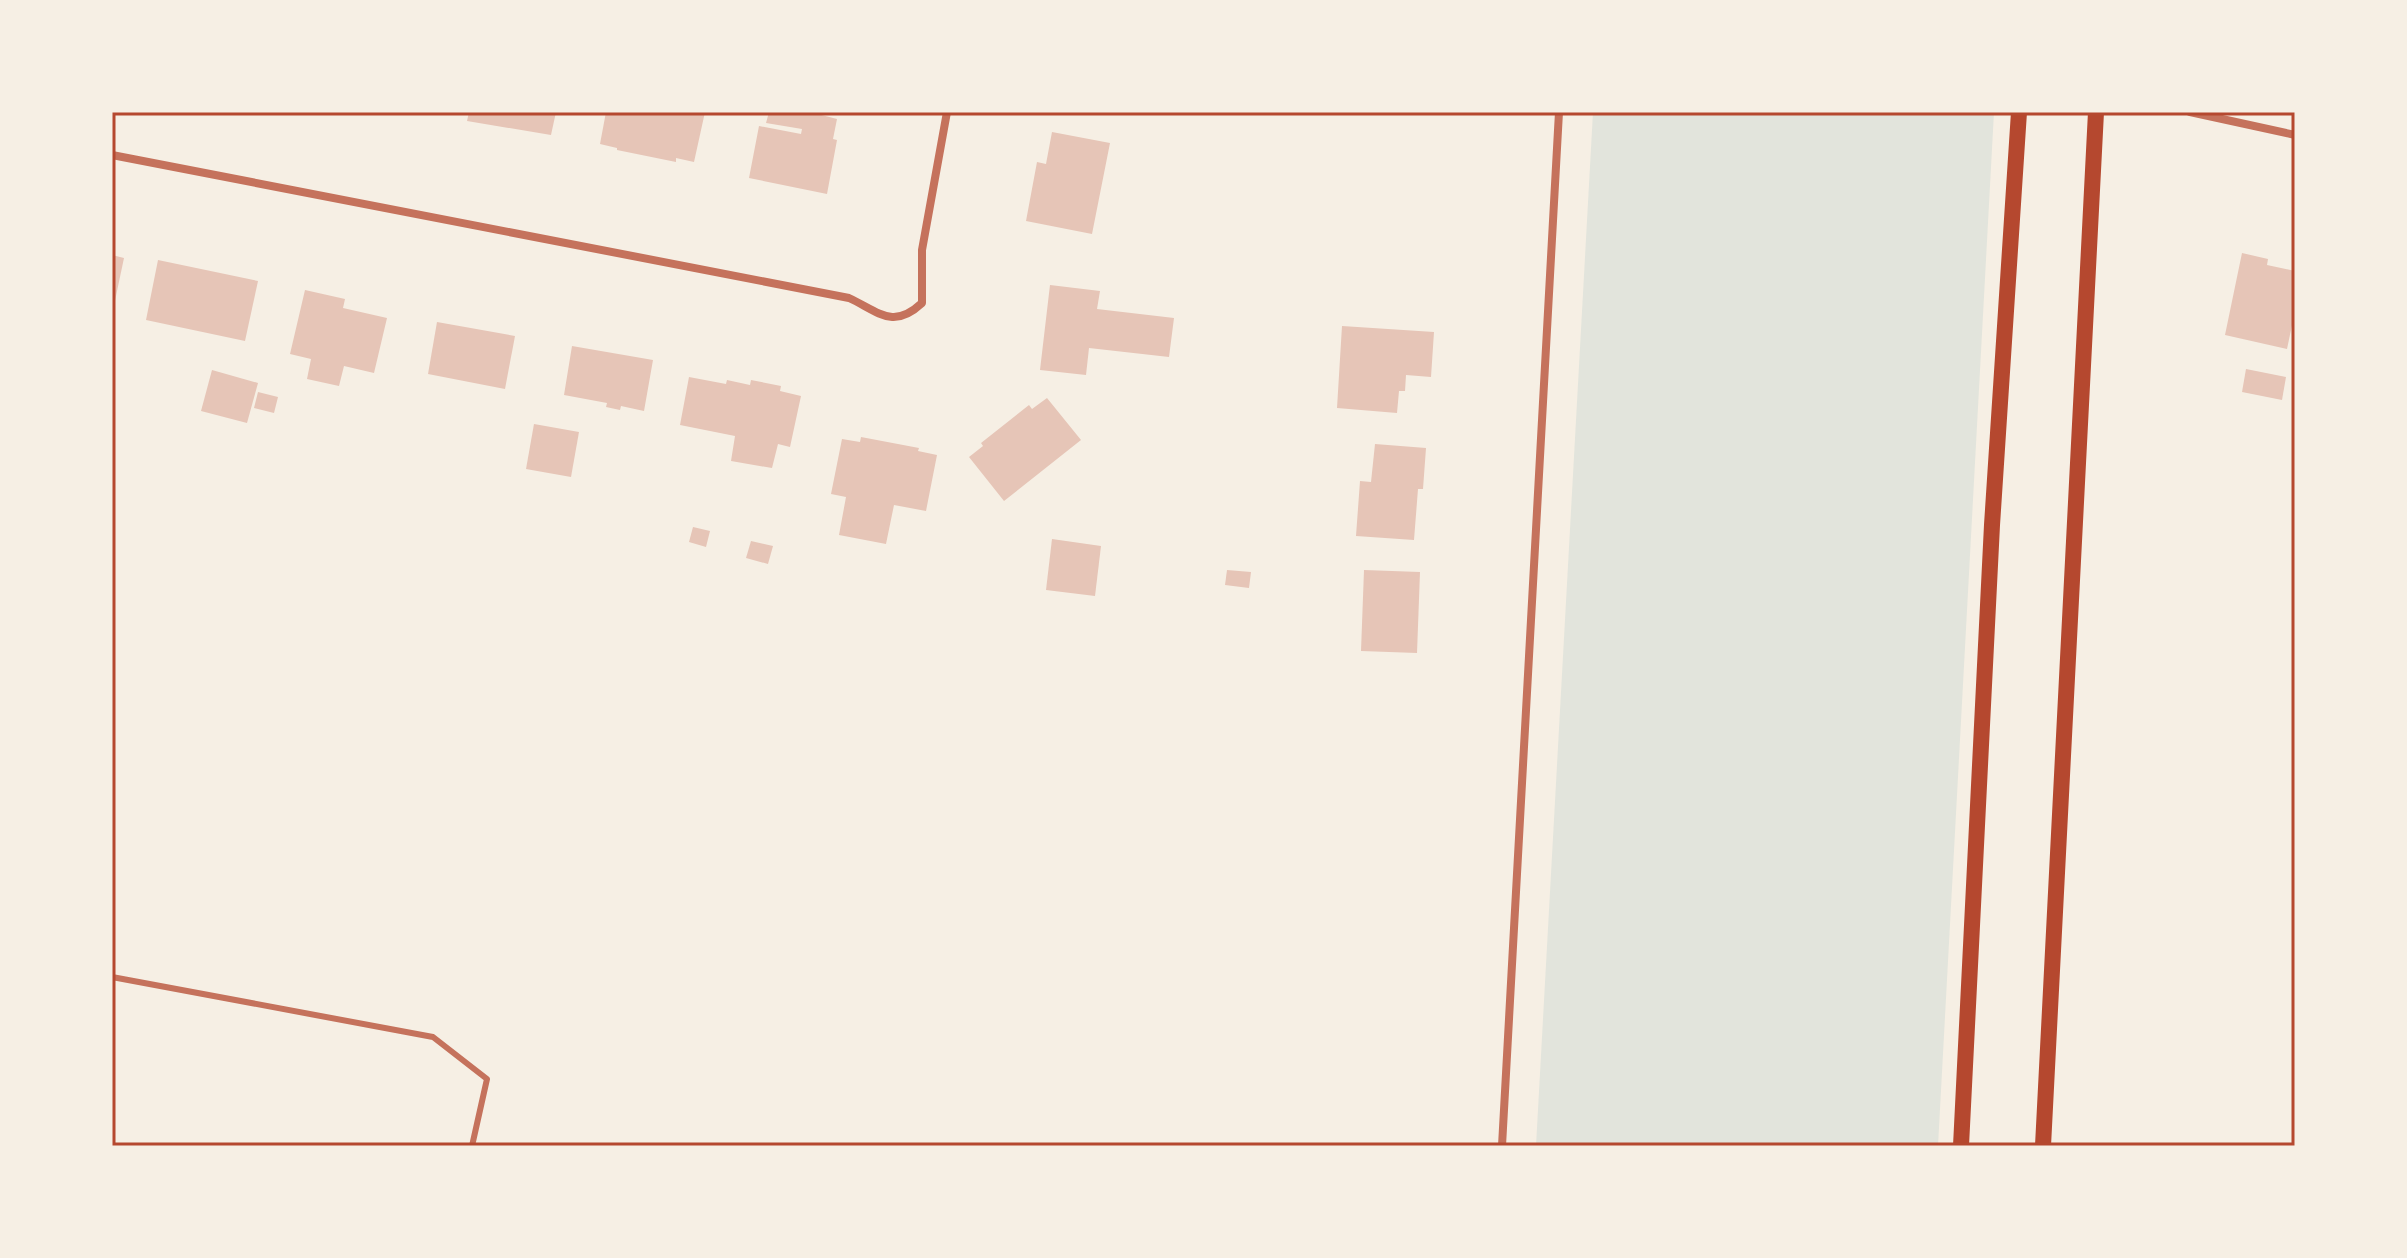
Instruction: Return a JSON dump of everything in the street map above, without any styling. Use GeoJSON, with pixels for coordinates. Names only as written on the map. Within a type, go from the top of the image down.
{"type":"FeatureCollection","features":[{"type":"Feature","properties":{"kind":"main road"},"geometry":{"type":"LineString","coordinates":[[1961,1146],[1992,525],[2019,112]]}},
{"type":"Feature","properties":{"kind":"main road"},"geometry":{"type":"LineString","coordinates":[[2043,1146],[2096,112]]}},
{"type":"Feature","properties":{"kind":"street"},"geometry":{"type":"LineString","coordinates":[[112,155],[849,298],[893,319],[909,315],[922,303],[922,250],[947,112]]}},
{"type":"Feature","properties":{"kind":"street"},"geometry":{"type":"LineString","coordinates":[[1502,1146],[1559,112]]}},
{"type":"Feature","properties":{"kind":"street"},"geometry":{"type":"LineString","coordinates":[[2190,112],[2227,116],[2295,135]]}},
{"type":"Feature","properties":{"kind":"lane"},"geometry":{"type":"LineString","coordinates":[[112,977],[433,1037],[487,1079],[472,1146]]}},
{"type":"Feature","properties":{"kind":"shaded area"},"geometry":{"type":"Polygon","coordinates":[[[1593,112],[1994,112],[1938,1146],[1536,1146],[1593,112]]]}},
{"type":"Feature","properties":{"kind":"building"},"geometry":{"type":"Polygon","coordinates":[[[469,112],[556,112],[551,135],[467,121],[469,112]]]}},
{"type":"Feature","properties":{"kind":"building"},"geometry":{"type":"Polygon","coordinates":[[[606,112],[705,112],[694,162],[676,158],[676,162],[600,144],[606,112]]]}},
{"type":"Feature","properties":{"kind":"building"},"geometry":{"type":"Polygon","coordinates":[[[769,112],[810,112],[837,119],[833,139],[837,140],[827,194],[749,178],[759,126],[801,134],[802,129],[766,123],[769,112]]]}},
{"type":"Feature","properties":{"kind":"building"},"geometry":{"type":"Polygon","coordinates":[[[1052,132],[1110,143],[1092,234],[1026,221],[1037,162],[1046,164],[1052,132]]]}},
{"type":"Feature","properties":{"kind":"building"},"geometry":{"type":"Polygon","coordinates":[[[2242,253],[2268,259],[2267,265],[2295,271],[2295,311],[2287,349],[2225,335],[2242,253]]]}},
{"type":"Feature","properties":{"kind":"building"},"geometry":{"type":"Polygon","coordinates":[[[112,255],[124,258],[113,310],[112,310],[112,255]]]}},
{"type":"Feature","properties":{"kind":"building"},"geometry":{"type":"Polygon","coordinates":[[[158,260],[258,281],[245,341],[146,320],[158,260]]]}},
{"type":"Feature","properties":{"kind":"building"},"geometry":{"type":"Polygon","coordinates":[[[1050,285],[1100,291],[1097,309],[1174,318],[1169,357],[1089,348],[1086,375],[1040,370],[1050,285]]]}},
{"type":"Feature","properties":{"kind":"building"},"geometry":{"type":"Polygon","coordinates":[[[305,290],[345,299],[343,308],[387,318],[374,373],[344,366],[339,386],[307,379],[311,359],[290,354],[305,290]]]}},
{"type":"Feature","properties":{"kind":"building"},"geometry":{"type":"Polygon","coordinates":[[[437,322],[515,336],[505,389],[428,374],[437,322]]]}},
{"type":"Feature","properties":{"kind":"building"},"geometry":{"type":"Polygon","coordinates":[[[1342,326],[1434,332],[1431,377],[1406,375],[1405,391],[1399,391],[1397,413],[1337,408],[1342,326]]]}},
{"type":"Feature","properties":{"kind":"building"},"geometry":{"type":"Polygon","coordinates":[[[572,346],[653,360],[644,411],[621,406],[620,410],[606,407],[607,403],[564,395],[572,346]]]}},
{"type":"Feature","properties":{"kind":"building"},"geometry":{"type":"Polygon","coordinates":[[[2246,369],[2286,377],[2282,400],[2242,392],[2246,369]]]}},
{"type":"Feature","properties":{"kind":"building"},"geometry":{"type":"Polygon","coordinates":[[[212,370],[258,383],[247,423],[201,411],[212,370]]]}},
{"type":"Feature","properties":{"kind":"building"},"geometry":{"type":"Polygon","coordinates":[[[689,377],[726,384],[727,380],[750,385],[751,380],[781,386],[780,391],[801,396],[790,447],[778,444],[772,468],[731,461],[735,436],[680,425],[689,377]]]}},
{"type":"Feature","properties":{"kind":"building"},"geometry":{"type":"Polygon","coordinates":[[[258,392],[278,397],[274,413],[254,408],[258,392]]]}},
{"type":"Feature","properties":{"kind":"building"},"geometry":{"type":"Polygon","coordinates":[[[1047,398],[1081,440],[1004,501],[969,457],[983,446],[981,443],[1029,405],[1032,409],[1047,398]]]}},
{"type":"Feature","properties":{"kind":"building"},"geometry":{"type":"Polygon","coordinates":[[[534,424],[579,432],[571,477],[526,469],[534,424]]]}},
{"type":"Feature","properties":{"kind":"building"},"geometry":{"type":"Polygon","coordinates":[[[861,437],[919,448],[918,451],[937,455],[926,511],[894,505],[886,544],[839,535],[846,497],[831,494],[842,439],[860,442],[861,437]]]}},
{"type":"Feature","properties":{"kind":"building"},"geometry":{"type":"Polygon","coordinates":[[[1375,444],[1426,448],[1423,489],[1418,489],[1414,540],[1356,536],[1360,481],[1371,482],[1375,444]]]}},
{"type":"Feature","properties":{"kind":"building"},"geometry":{"type":"Polygon","coordinates":[[[693,527],[710,531],[706,547],[689,542],[693,527]]]}},
{"type":"Feature","properties":{"kind":"building"},"geometry":{"type":"Polygon","coordinates":[[[1052,539],[1101,546],[1095,596],[1046,590],[1052,539]]]}},
{"type":"Feature","properties":{"kind":"building"},"geometry":{"type":"Polygon","coordinates":[[[751,541],[773,546],[768,564],[746,558],[751,541]]]}},
{"type":"Feature","properties":{"kind":"building"},"geometry":{"type":"Polygon","coordinates":[[[1227,570],[1251,572],[1249,588],[1225,585],[1227,570]]]}},
{"type":"Feature","properties":{"kind":"building"},"geometry":{"type":"Polygon","coordinates":[[[1364,570],[1420,572],[1417,653],[1361,651],[1364,570]]]}}]}
